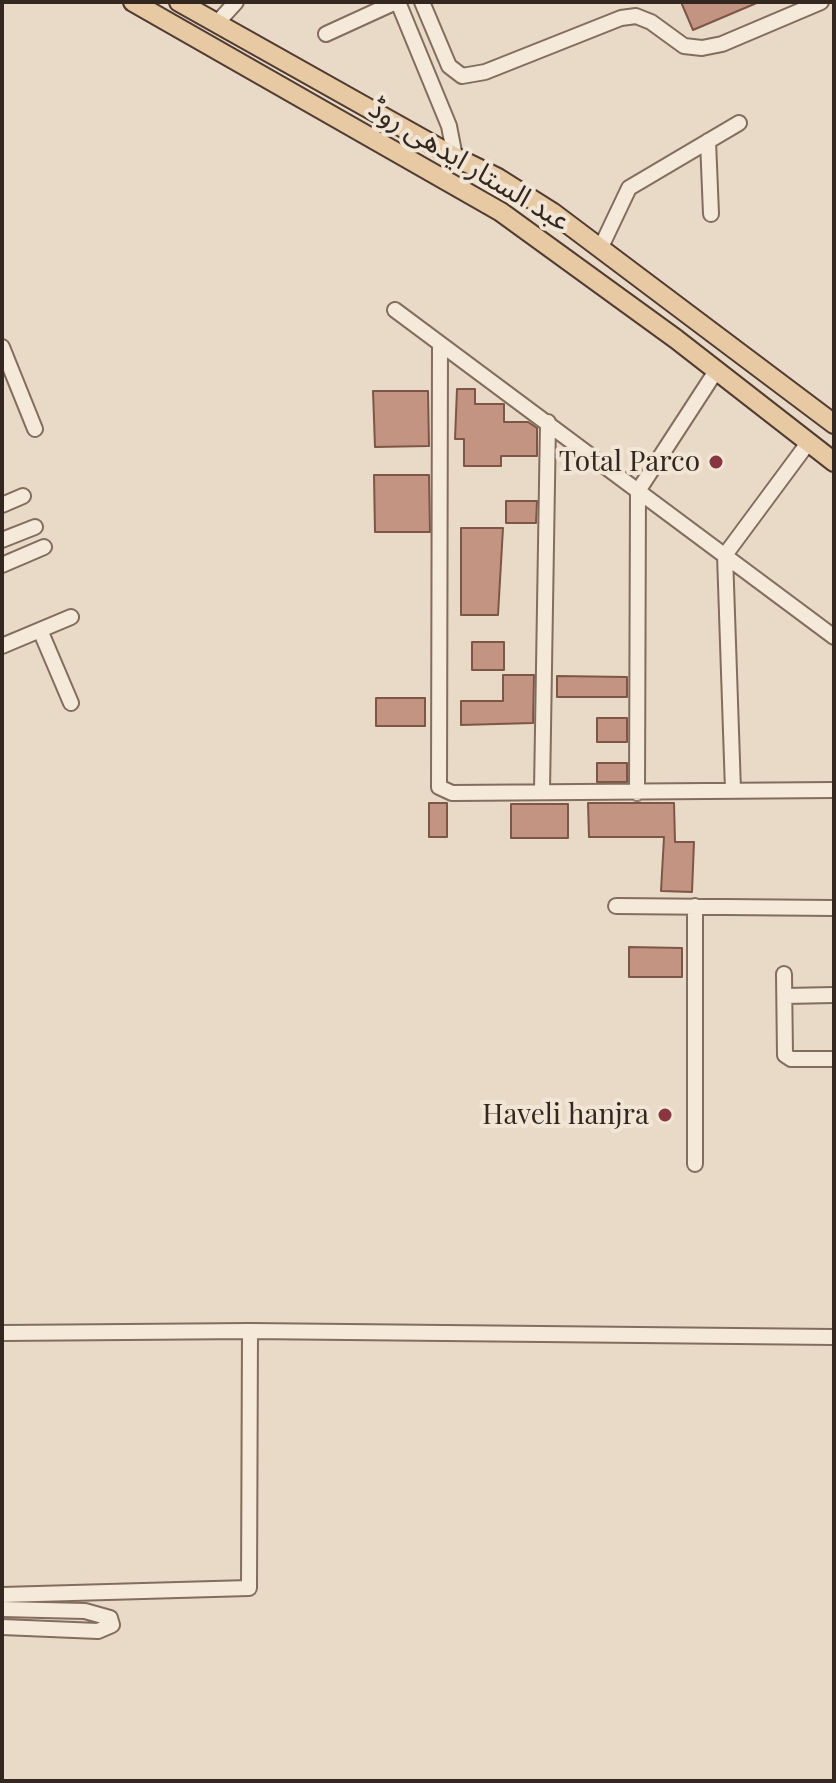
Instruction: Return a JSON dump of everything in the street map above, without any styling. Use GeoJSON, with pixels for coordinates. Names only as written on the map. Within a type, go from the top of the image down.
{"type":"FeatureCollection","features":[{"type":"Feature","properties":{"kind":"main road","name":"عبد الستار ایدھی روڈ"},"geometry":{"type":"LineString","coordinates":[[133,2],[443,178],[523,227],[834,462]]}},
{"type":"Feature","properties":{"kind":"main road","name":"عبد الستار ایدھی روڈ"},"geometry":{"type":"LineString","coordinates":[[179,2],[498,178],[601,247],[834,424]]}},
{"type":"Feature","properties":{"kind":"main road"},"geometry":{"type":"LineString","coordinates":[[443,178],[455,157]]}},
{"type":"Feature","properties":{"kind":"street"},"geometry":{"type":"LineString","coordinates":[[217,23],[236,2]]}},
{"type":"Feature","properties":{"kind":"street"},"geometry":{"type":"LineString","coordinates":[[326,34],[397,2],[449,126],[455,157]]}},
{"type":"Feature","properties":{"kind":"street"},"geometry":{"type":"LineString","coordinates":[[422,2],[449,66],[462,76],[471,76],[621,18],[636,16],[651,22],[684,46],[702,48],[722,44],[821,2]]}},
{"type":"Feature","properties":{"kind":"street"},"geometry":{"type":"LineString","coordinates":[[601,247],[629,188],[739,123]]}},
{"type":"Feature","properties":{"kind":"street"},"geometry":{"type":"LineString","coordinates":[[708,141],[711,214]]}},
{"type":"Feature","properties":{"kind":"street"},"geometry":{"type":"LineString","coordinates":[[395,310],[834,637]]}},
{"type":"Feature","properties":{"kind":"street"},"geometry":{"type":"LineString","coordinates":[[440,346],[439,787],[452,793],[834,790]]}},
{"type":"Feature","properties":{"kind":"street"},"geometry":{"type":"LineString","coordinates":[[3,354],[35,429]]}},
{"type":"Feature","properties":{"kind":"street"},"geometry":{"type":"LineString","coordinates":[[637,793],[638,491],[716,371]]}},
{"type":"Feature","properties":{"kind":"street"},"geometry":{"type":"LineString","coordinates":[[542,790],[548,422]]}},
{"type":"Feature","properties":{"kind":"street"},"geometry":{"type":"LineString","coordinates":[[733,790],[725,555],[808,443]]}},
{"type":"Feature","properties":{"kind":"street"},"geometry":{"type":"LineString","coordinates":[[2,505],[23,496]]}},
{"type":"Feature","properties":{"kind":"street"},"geometry":{"type":"LineString","coordinates":[[2,540],[35,527]]}},
{"type":"Feature","properties":{"kind":"street"},"geometry":{"type":"LineString","coordinates":[[2,565],[44,547]]}},
{"type":"Feature","properties":{"kind":"street"},"geometry":{"type":"LineString","coordinates":[[2,646],[71,617]]}},
{"type":"Feature","properties":{"kind":"street"},"geometry":{"type":"LineString","coordinates":[[40,630],[71,703]]}},
{"type":"Feature","properties":{"kind":"street"},"geometry":{"type":"LineString","coordinates":[[616,906],[834,908]]}},
{"type":"Feature","properties":{"kind":"street"},"geometry":{"type":"LineString","coordinates":[[695,906],[695,1164]]}},
{"type":"Feature","properties":{"kind":"street"},"geometry":{"type":"LineString","coordinates":[[784,974],[785,1055],[791,1059],[834,1059]]}},
{"type":"Feature","properties":{"kind":"street"},"geometry":{"type":"LineString","coordinates":[[785,996],[834,995]]}},
{"type":"Feature","properties":{"kind":"street"},"geometry":{"type":"LineString","coordinates":[[2,1333],[250,1331],[834,1337]]}},
{"type":"Feature","properties":{"kind":"street"},"geometry":{"type":"LineString","coordinates":[[2,1595],[249,1588],[250,1331]]}},
{"type":"Feature","properties":{"kind":"street"},"geometry":{"type":"LineString","coordinates":[[2,1609],[85,1611],[110,1618],[112,1625],[98,1631],[2,1627]]}},
{"type":"Feature","properties":{"kind":"building"},"geometry":{"type":"Polygon","coordinates":[[[681,2],[759,2],[693,30],[681,2]]]}},
{"type":"Feature","properties":{"kind":"building"},"geometry":{"type":"Polygon","coordinates":[[[457,389],[475,389],[475,404],[504,404],[504,422],[528,422],[537,428],[537,456],[501,456],[501,466],[464,466],[464,439],[455,439],[457,389]]]}},
{"type":"Feature","properties":{"kind":"building"},"geometry":{"type":"Polygon","coordinates":[[[373,391],[428,391],[429,446],[375,447],[373,391]]]}},
{"type":"Feature","properties":{"kind":"building"},"geometry":{"type":"Polygon","coordinates":[[[374,475],[429,475],[430,532],[375,532],[374,475]]]}},
{"type":"Feature","properties":{"kind":"building"},"geometry":{"type":"Polygon","coordinates":[[[506,501],[537,501],[536,523],[506,523],[506,501]]]}},
{"type":"Feature","properties":{"kind":"building"},"geometry":{"type":"Polygon","coordinates":[[[461,528],[503,528],[498,615],[461,615],[461,528]]]}},
{"type":"Feature","properties":{"kind":"building"},"geometry":{"type":"Polygon","coordinates":[[[472,642],[504,642],[504,670],[472,670],[472,642]]]}},
{"type":"Feature","properties":{"kind":"building"},"geometry":{"type":"Polygon","coordinates":[[[503,675],[534,675],[533,723],[461,725],[461,701],[503,701],[503,675]]]}},
{"type":"Feature","properties":{"kind":"building"},"geometry":{"type":"Polygon","coordinates":[[[557,676],[627,677],[627,697],[557,697],[557,676]]]}},
{"type":"Feature","properties":{"kind":"building"},"geometry":{"type":"Polygon","coordinates":[[[376,698],[425,698],[425,726],[376,726],[376,698]]]}},
{"type":"Feature","properties":{"kind":"building"},"geometry":{"type":"Polygon","coordinates":[[[597,718],[627,718],[627,742],[597,742],[597,718]]]}},
{"type":"Feature","properties":{"kind":"building"},"geometry":{"type":"Polygon","coordinates":[[[597,763],[627,763],[627,782],[597,782],[597,763]]]}},
{"type":"Feature","properties":{"kind":"building"},"geometry":{"type":"Polygon","coordinates":[[[429,803],[447,803],[447,837],[429,837],[429,803]]]}},
{"type":"Feature","properties":{"kind":"building"},"geometry":{"type":"Polygon","coordinates":[[[588,803],[674,803],[675,842],[694,842],[692,892],[661,891],[664,837],[589,837],[588,803]]]}},
{"type":"Feature","properties":{"kind":"building"},"geometry":{"type":"Polygon","coordinates":[[[511,804],[568,804],[568,838],[511,838],[511,804]]]}},
{"type":"Feature","properties":{"kind":"building"},"geometry":{"type":"Polygon","coordinates":[[[629,947],[682,948],[682,977],[629,977],[629,947]]]}},
{"type":"Feature","properties":{"kind":"place","name":"Total Parco"},"geometry":{"type":"Point","coordinates":[716,462]}},
{"type":"Feature","properties":{"kind":"place","name":"Haveli hanjra"},"geometry":{"type":"Point","coordinates":[665,1115]}}]}
